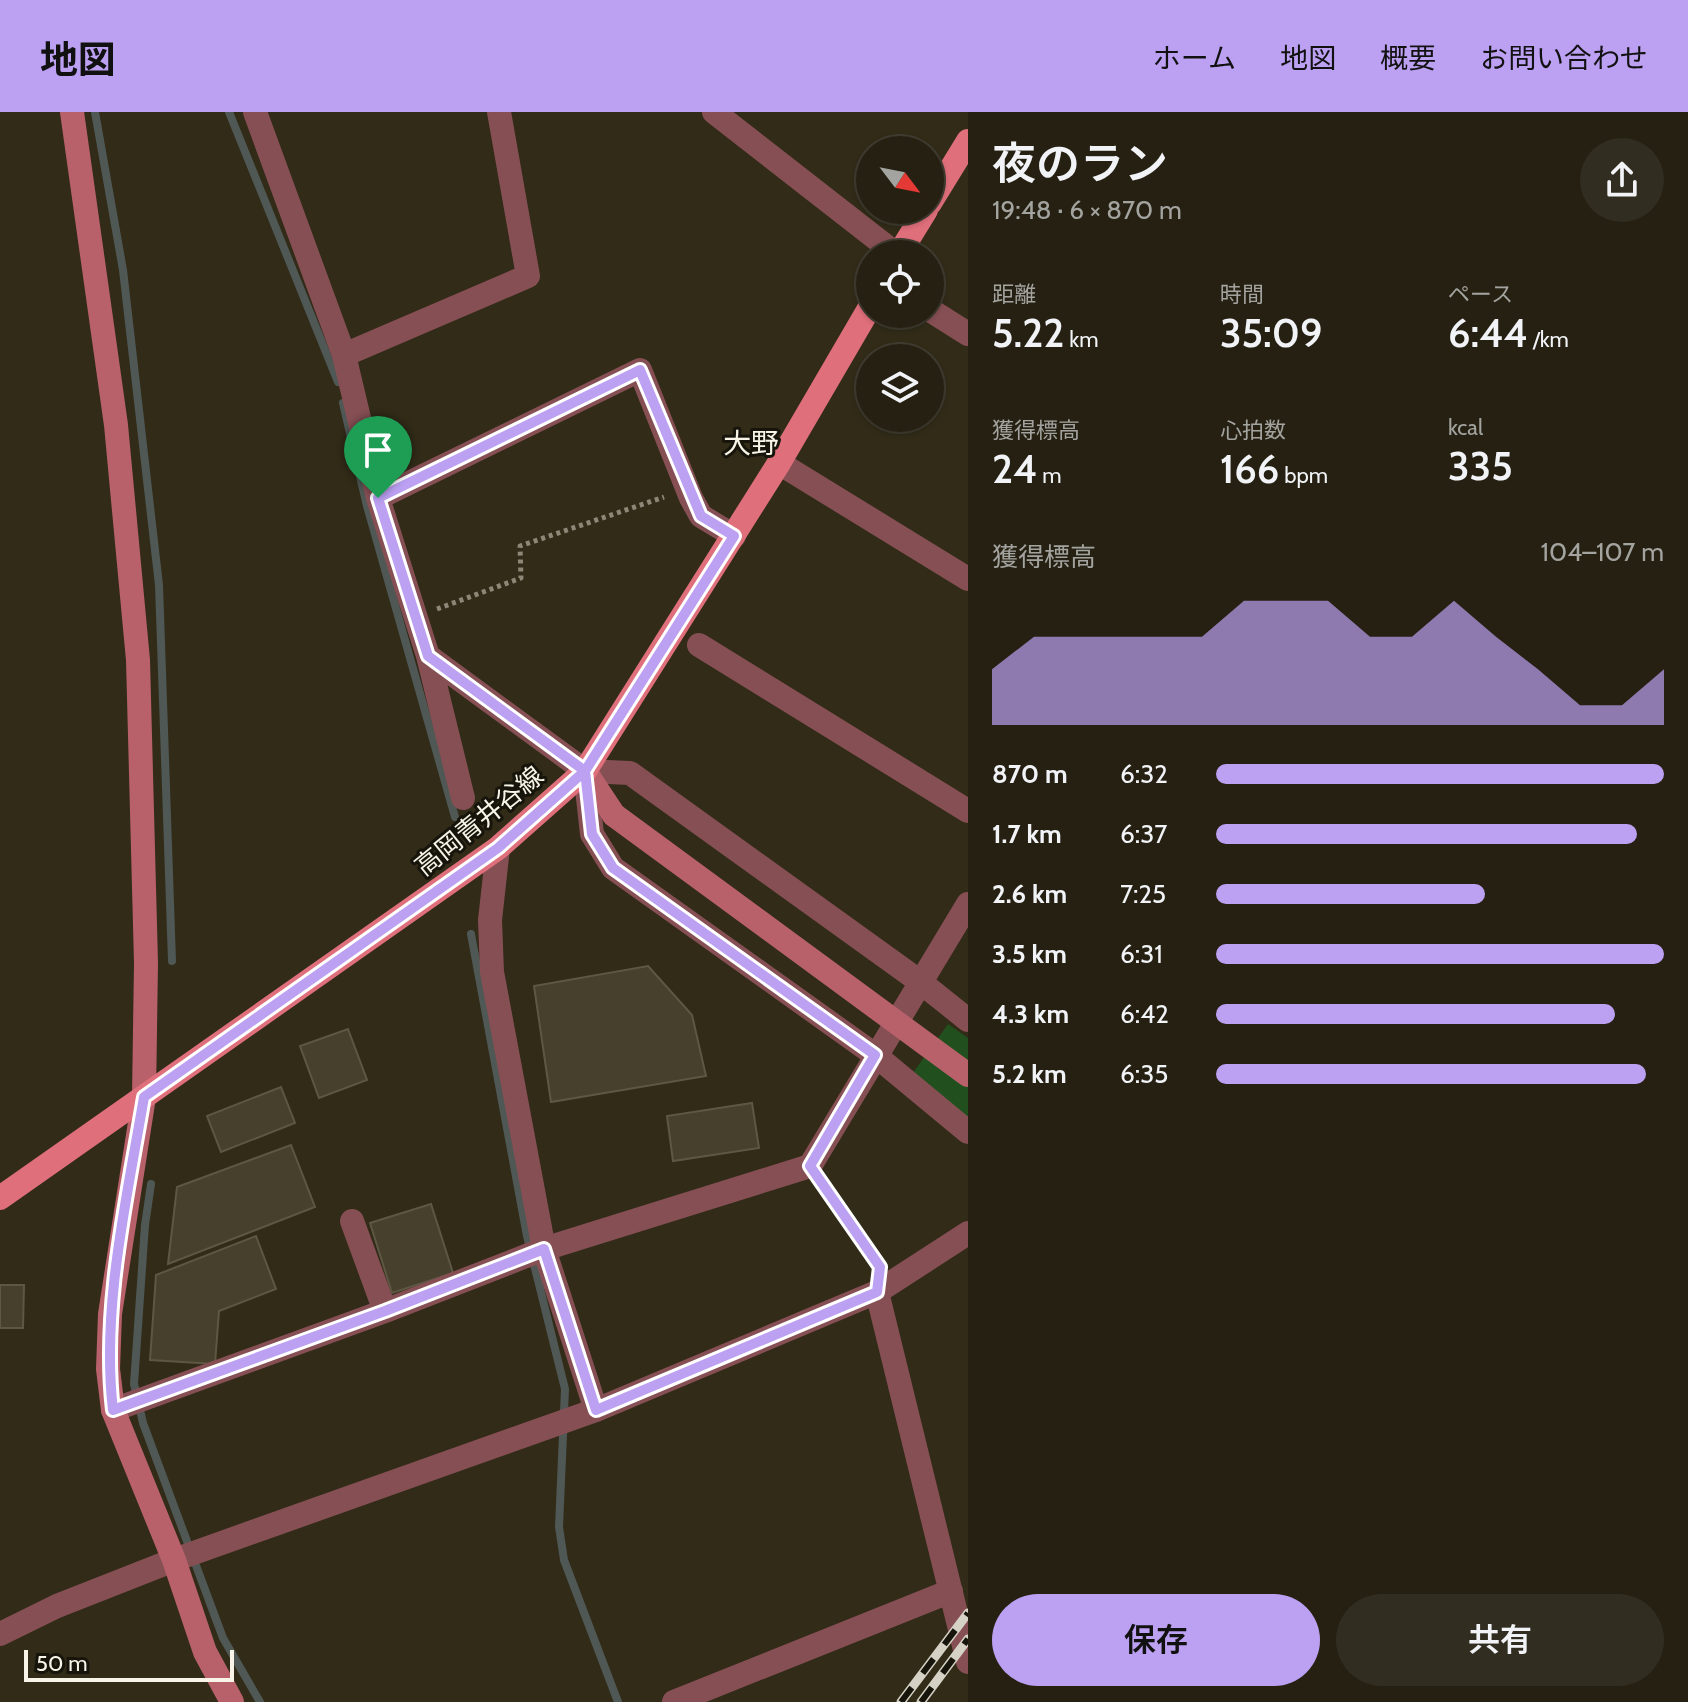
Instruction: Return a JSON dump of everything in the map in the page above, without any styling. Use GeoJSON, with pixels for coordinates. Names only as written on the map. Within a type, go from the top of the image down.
{"type":"FeatureCollection","features":[{"type":"Feature","properties":{"kind":"main road"},"geometry":{"type":"LineString","coordinates":[[944,180],[968,141]]}},
{"type":"Feature","properties":{"kind":"main road","name":"高岡青井谷線"},"geometry":{"type":"LineString","coordinates":[[0,1198],[498,848],[585,771],[779,463],[858,328]]}},
{"type":"Feature","properties":{"kind":"street"},"geometry":{"type":"LineString","coordinates":[[72,112],[116,425],[138,660],[146,963],[144,1097],[110,1314],[108,1369],[117,1408],[177,1559],[205,1652],[232,1702]]}},
{"type":"Feature","properties":{"kind":"street"},"geometry":{"type":"LineString","coordinates":[[255,112],[344,355],[378,498],[428,656],[463,798]]}},
{"type":"Feature","properties":{"kind":"street"},"geometry":{"type":"LineString","coordinates":[[344,355],[528,276],[499,112]]}},
{"type":"Feature","properties":{"kind":"street"},"geometry":{"type":"LineString","coordinates":[[714,112],[879,240]]}},
{"type":"Feature","properties":{"kind":"street"},"geometry":{"type":"LineString","coordinates":[[944,319],[968,334]]}},
{"type":"Feature","properties":{"kind":"street"},"geometry":{"type":"LineString","coordinates":[[378,498],[640,370],[701,516],[734,536]]}},
{"type":"Feature","properties":{"kind":"street"},"geometry":{"type":"LineString","coordinates":[[779,463],[968,579]]}},
{"type":"Feature","properties":{"kind":"street"},"geometry":{"type":"LineString","coordinates":[[699,645],[968,811]]}},
{"type":"Feature","properties":{"kind":"street"},"geometry":{"type":"LineString","coordinates":[[428,656],[585,771],[614,815],[968,1075]]}},
{"type":"Feature","properties":{"kind":"street"},"geometry":{"type":"LineString","coordinates":[[585,771],[630,773],[919,981],[968,1020]]}},
{"type":"Feature","properties":{"kind":"street"},"geometry":{"type":"LineString","coordinates":[[585,771],[592,834],[613,868],[875,1055],[968,1132]]}},
{"type":"Feature","properties":{"kind":"street"},"geometry":{"type":"LineString","coordinates":[[498,848],[490,920],[492,972],[544,1249],[596,1410]]}},
{"type":"Feature","properties":{"kind":"street"},"geometry":{"type":"LineString","coordinates":[[117,1408],[385,1311],[544,1249],[810,1166],[968,904]]}},
{"type":"Feature","properties":{"kind":"street"},"geometry":{"type":"LineString","coordinates":[[352,1221],[385,1311]]}},
{"type":"Feature","properties":{"kind":"street"},"geometry":{"type":"LineString","coordinates":[[0,1634],[57,1606],[177,1559],[596,1410],[877,1292],[968,1233]]}},
{"type":"Feature","properties":{"kind":"street"},"geometry":{"type":"LineString","coordinates":[[877,1292],[968,1662]]}},
{"type":"Feature","properties":{"kind":"street"},"geometry":{"type":"LineString","coordinates":[[674,1702],[951,1591]]}},
{"type":"Feature","properties":{"kind":"path"},"geometry":{"type":"LineString","coordinates":[[416,616],[521,578],[520,546],[688,489]]}},
{"type":"Feature","properties":{"kind":"path"},"geometry":{"type":"LineString","coordinates":[[810,1166],[880,1267],[877,1292]]}},
{"type":"Feature","properties":{"kind":"green space"},"geometry":{"type":"Polygon","coordinates":[[[948,1024],[968,1038],[968,1118],[907,1081],[948,1024]]]}},
{"type":"Feature","properties":{"kind":"building"},"geometry":{"type":"Polygon","coordinates":[[[648,966],[692,1015],[706,1076],[551,1102],[534,986],[648,966]]]}},
{"type":"Feature","properties":{"kind":"building"},"geometry":{"type":"Polygon","coordinates":[[[348,1029],[367,1080],[319,1098],[300,1046],[348,1029]]]}},
{"type":"Feature","properties":{"kind":"building"},"geometry":{"type":"Polygon","coordinates":[[[281,1087],[295,1123],[221,1152],[207,1116],[281,1087]]]}},
{"type":"Feature","properties":{"kind":"building"},"geometry":{"type":"Polygon","coordinates":[[[752,1103],[759,1148],[673,1161],[667,1116],[752,1103]]]}},
{"type":"Feature","properties":{"kind":"building"},"geometry":{"type":"Polygon","coordinates":[[[291,1145],[315,1207],[168,1264],[177,1187],[291,1145]]]}},
{"type":"Feature","properties":{"kind":"building"},"geometry":{"type":"Polygon","coordinates":[[[431,1204],[453,1273],[392,1293],[370,1223],[431,1204]]]}},
{"type":"Feature","properties":{"kind":"building"},"geometry":{"type":"Polygon","coordinates":[[[256,1236],[276,1289],[219,1311],[215,1364],[150,1360],[156,1275],[256,1236]]]}},
{"type":"Feature","properties":{"kind":"building"},"geometry":{"type":"Polygon","coordinates":[[[0,1285],[24,1285],[23,1328],[0,1328],[0,1285]]]}},
{"type":"Feature","properties":{"kind":"waterway"},"geometry":{"type":"LineString","coordinates":[[95,112],[123,270],[159,585],[172,961]]}},
{"type":"Feature","properties":{"kind":"waterway"},"geometry":{"type":"LineString","coordinates":[[229,112],[338,382]]}},
{"type":"Feature","properties":{"kind":"waterway"},"geometry":{"type":"LineString","coordinates":[[343,403],[367,506],[455,817]]}},
{"type":"Feature","properties":{"kind":"waterway"},"geometry":{"type":"LineString","coordinates":[[471,934],[527,1236],[565,1389],[559,1527],[564,1560],[618,1702]]}},
{"type":"Feature","properties":{"kind":"waterway"},"geometry":{"type":"LineString","coordinates":[[151,1184],[145,1225],[134,1384],[143,1423],[223,1638],[260,1702]]}},
{"type":"Feature","properties":{"kind":"railway"},"geometry":{"type":"LineString","coordinates":[[901,1702],[968,1613]]}},
{"type":"Feature","properties":{"kind":"railway"},"geometry":{"type":"LineString","coordinates":[[921,1702],[968,1639]]}},
{"type":"Feature","properties":{"kind":"district","name":"大野"},"geometry":{"type":"Point","coordinates":[751,443]}},
{"type":"Feature","properties":{"kind":"route"},"geometry":{"type":"LineString","coordinates":[[378,498],[428,656],[585,771],[498,848],[144,1097],[110,1314],[108,1369],[113,1410],[385,1311],[544,1249],[596,1410],[877,1292],[880,1267],[810,1166],[875,1055],[613,868],[592,834],[585,771],[734,536],[701,516],[640,370],[378,498]]}}]}
